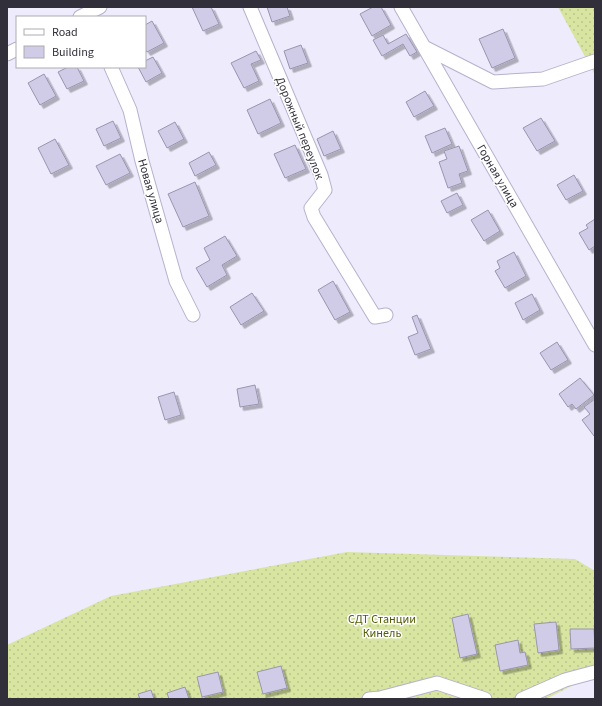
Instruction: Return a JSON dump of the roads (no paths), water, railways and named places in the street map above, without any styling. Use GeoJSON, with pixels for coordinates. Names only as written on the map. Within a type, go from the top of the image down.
{"type":"FeatureCollection","features":[{"type":"Feature","properties":{"kind":"street","name":"Дорожный переулок"},"geometry":{"type":"LineString","coordinates":[[250,7],[321,175],[325,190],[320,199],[311,208],[314,217],[375,316],[386,315]]}},
{"type":"Feature","properties":{"kind":"street","name":"Горная улица"},"geometry":{"type":"LineString","coordinates":[[401,7],[595,345]]}},
{"type":"Feature","properties":{"kind":"street"},"geometry":{"type":"LineString","coordinates":[[82,16],[97,10]]}},
{"type":"Feature","properties":{"kind":"street"},"geometry":{"type":"LineString","coordinates":[[424,47],[493,82],[543,79],[595,61]]}},
{"type":"Feature","properties":{"kind":"street"},"geometry":{"type":"LineString","coordinates":[[7,54],[16,50]]}},
{"type":"Feature","properties":{"kind":"street","name":"Новая улица"},"geometry":{"type":"LineString","coordinates":[[111,68],[130,110],[142,161],[176,282],[193,315]]}},
{"type":"Feature","properties":{"kind":"street"},"geometry":{"type":"LineString","coordinates":[[522,699],[565,680],[595,672]]}},
{"type":"Feature","properties":{"kind":"street"},"geometry":{"type":"LineString","coordinates":[[369,699],[380,698],[437,683],[485,699]]}},
{"type":"Feature","properties":{"kind":"park label","name":"СДТ Станции Кинель"},"geometry":{"type":"Point","coordinates":[382,626]}}]}
